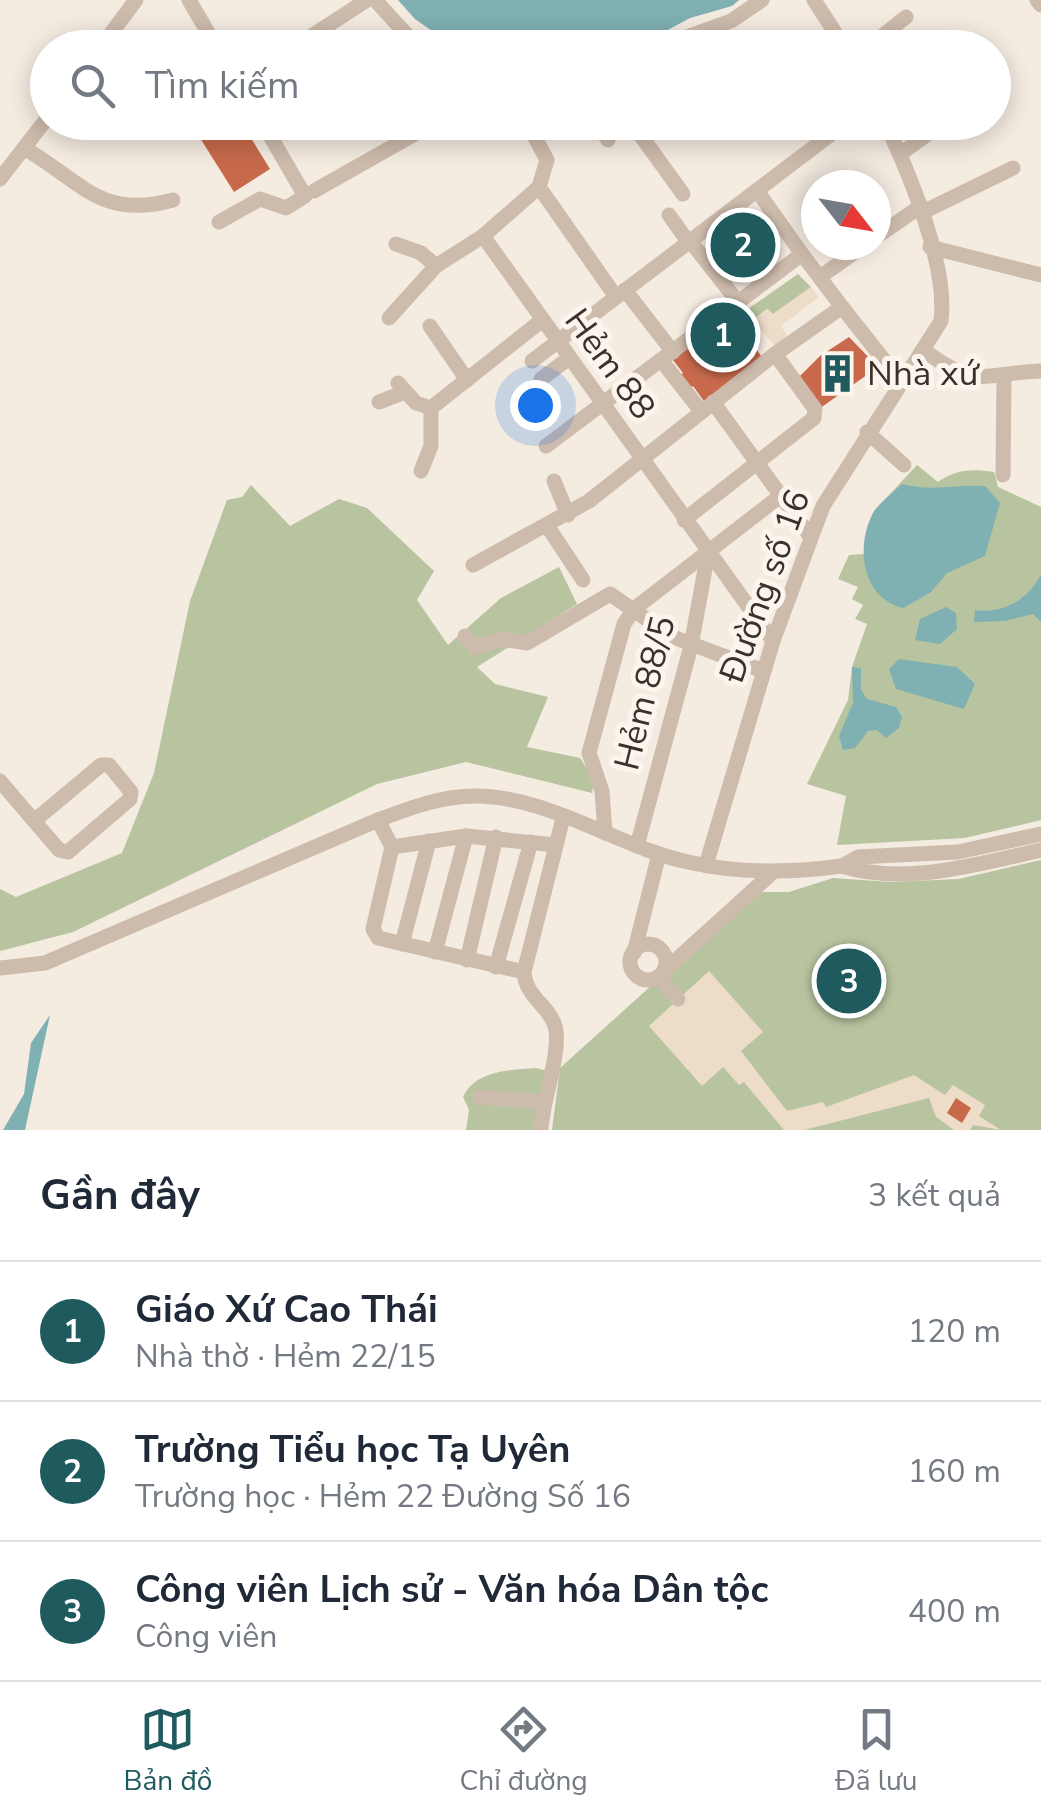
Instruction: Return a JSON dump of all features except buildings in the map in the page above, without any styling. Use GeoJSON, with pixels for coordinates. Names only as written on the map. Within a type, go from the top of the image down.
{"type":"FeatureCollection","features":[{"type":"Feature","properties":{"kind":"street"},"geometry":{"type":"LineString","coordinates":[[114,30],[136,0]]}},
{"type":"Feature","properties":{"kind":"street"},"geometry":{"type":"LineString","coordinates":[[189,0],[206,30]]}},
{"type":"Feature","properties":{"kind":"street"},"geometry":{"type":"LineString","coordinates":[[321,30],[367,0]]}},
{"type":"Feature","properties":{"kind":"street"},"geometry":{"type":"LineString","coordinates":[[375,0],[402,30]]}},
{"type":"Feature","properties":{"kind":"street"},"geometry":{"type":"LineString","coordinates":[[706,30],[731,21],[762,0]]}},
{"type":"Feature","properties":{"kind":"street"},"geometry":{"type":"LineString","coordinates":[[814,0],[833,30]]}},
{"type":"Feature","properties":{"kind":"street"},"geometry":{"type":"LineString","coordinates":[[890,30],[906,17]]}},
{"type":"Feature","properties":{"kind":"street"},"geometry":{"type":"LineString","coordinates":[[0,179],[30,140]]}},
{"type":"Feature","properties":{"kind":"street"},"geometry":{"type":"LineString","coordinates":[[272,140],[304,197]]}},
{"type":"Feature","properties":{"kind":"street"},"geometry":{"type":"LineString","coordinates":[[219,222],[260,199],[281,207],[304,197],[404,140]]}},
{"type":"Feature","properties":{"kind":"street"},"geometry":{"type":"LineString","coordinates":[[389,318],[436,266],[488,244],[539,187],[547,160],[538,140]]}},
{"type":"Feature","properties":{"kind":"street"},"geometry":{"type":"LineString","coordinates":[[644,140],[682,194]]}},
{"type":"Feature","properties":{"kind":"street"},"geometry":{"type":"LineString","coordinates":[[532,361],[823,140]]}},
{"type":"Feature","properties":{"kind":"street","name":"Đường số 16"},"geometry":{"type":"LineString","coordinates":[[706,865],[763,671],[810,536],[867,432],[925,352],[942,314],[922,209],[893,140]]}},
{"type":"Feature","properties":{"kind":"street"},"geometry":{"type":"LineString","coordinates":[[900,154],[920,140]]}},
{"type":"Feature","properties":{"kind":"street"},"geometry":{"type":"LineString","coordinates":[[24,148],[60,169],[85,192],[138,210],[173,200]]}},
{"type":"Feature","properties":{"kind":"street"},"geometry":{"type":"LineString","coordinates":[[891,228],[922,209],[1012,168]]}},
{"type":"Feature","properties":{"kind":"street"},"geometry":{"type":"LineString","coordinates":[[539,187],[666,356],[810,536]]}},
{"type":"Feature","properties":{"kind":"street"},"geometry":{"type":"LineString","coordinates":[[758,192],[801,253]]}},
{"type":"Feature","properties":{"kind":"street"},"geometry":{"type":"LineString","coordinates":[[669,215],[738,302]]}},
{"type":"Feature","properties":{"kind":"street"},"geometry":{"type":"LineString","coordinates":[[396,244],[424,254],[436,266]]}},
{"type":"Feature","properties":{"kind":"street","name":"Hẻm 88"},"geometry":{"type":"LineString","coordinates":[[488,244],[773,641]]}},
{"type":"Feature","properties":{"kind":"street"},"geometry":{"type":"LineString","coordinates":[[930,247],[1041,275]]}},
{"type":"Feature","properties":{"kind":"street"},"geometry":{"type":"LineString","coordinates":[[546,446],[801,255]]}},
{"type":"Feature","properties":{"kind":"street"},"geometry":{"type":"LineString","coordinates":[[807,260],[902,383]]}},
{"type":"Feature","properties":{"kind":"street"},"geometry":{"type":"LineString","coordinates":[[820,277],[844,260]]}},
{"type":"Feature","properties":{"kind":"street"},"geometry":{"type":"LineString","coordinates":[[473,565],[568,515],[775,354],[842,307]]}},
{"type":"Feature","properties":{"kind":"street"},"geometry":{"type":"LineString","coordinates":[[379,402],[401,387],[421,407],[431,408],[541,322]]}},
{"type":"Feature","properties":{"kind":"street"},"geometry":{"type":"LineString","coordinates":[[430,326],[466,380]]}},
{"type":"Feature","properties":{"kind":"street"},"geometry":{"type":"LineString","coordinates":[[925,352],[961,376],[1004,377],[1041,371]]}},
{"type":"Feature","properties":{"kind":"street"},"geometry":{"type":"LineString","coordinates":[[684,520],[810,422],[816,413],[775,354]]}},
{"type":"Feature","properties":{"kind":"street"},"geometry":{"type":"LineString","coordinates":[[541,378],[568,360]]}},
{"type":"Feature","properties":{"kind":"street"},"geometry":{"type":"LineString","coordinates":[[1003,475],[1004,377]]}},
{"type":"Feature","properties":{"kind":"street"},"geometry":{"type":"LineString","coordinates":[[422,471],[431,446],[431,408]]}},
{"type":"Feature","properties":{"kind":"street"},"geometry":{"type":"LineString","coordinates":[[867,432],[904,465]]}},
{"type":"Feature","properties":{"kind":"street"},"geometry":{"type":"LineString","coordinates":[[554,480],[568,515]]}},
{"type":"Feature","properties":{"kind":"street"},"geometry":{"type":"LineString","coordinates":[[605,834],[602,792],[589,752],[624,624],[634,610],[779,497]]}},
{"type":"Feature","properties":{"kind":"street"},"geometry":{"type":"LineString","coordinates":[[548,527],[583,580]]}},
{"type":"Feature","properties":{"kind":"street","name":"Hẻm 88/5"},"geometry":{"type":"LineString","coordinates":[[637,846],[691,646],[708,553]]}},
{"type":"Feature","properties":{"kind":"street"},"geometry":{"type":"LineString","coordinates":[[465,636],[475,647],[502,640],[527,643],[605,594],[615,595],[691,646],[763,671]]}},
{"type":"Feature","properties":{"kind":"street"},"geometry":{"type":"LineString","coordinates":[[0,781],[34,821],[59,850],[68,852],[130,799],[132,792],[109,765],[101,765],[34,821]]}},
{"type":"Feature","properties":{"kind":"street"},"geometry":{"type":"LineString","coordinates":[[0,968],[44,963],[420,804],[478,796],[563,818],[659,854],[706,865],[772,872],[842,866],[918,872],[1041,850]]}},
{"type":"Feature","properties":{"kind":"street"},"geometry":{"type":"LineString","coordinates":[[541,1130],[542,1102],[557,1039],[555,1024],[528,992],[524,972],[563,818]]}},
{"type":"Feature","properties":{"kind":"street"},"geometry":{"type":"LineString","coordinates":[[378,820],[392,846],[373,929],[378,938],[524,972]]}},
{"type":"Feature","properties":{"kind":"street"},"geometry":{"type":"LineString","coordinates":[[842,866],[858,857],[958,852],[1041,834]]}},
{"type":"Feature","properties":{"kind":"street"},"geometry":{"type":"LineString","coordinates":[[392,846],[466,836],[556,845]]}},
{"type":"Feature","properties":{"kind":"street"},"geometry":{"type":"LineString","coordinates":[[434,952],[466,836]]}},
{"type":"Feature","properties":{"kind":"street"},"geometry":{"type":"LineString","coordinates":[[466,960],[496,837]]}},
{"type":"Feature","properties":{"kind":"street"},"geometry":{"type":"LineString","coordinates":[[402,944],[429,842]]}},
{"type":"Feature","properties":{"kind":"street"},"geometry":{"type":"LineString","coordinates":[[496,967],[531,842]]}},
{"type":"Feature","properties":{"kind":"street"},"geometry":{"type":"LineString","coordinates":[[659,854],[634,953],[632,969],[638,977],[662,973],[772,872]]}},
{"type":"Feature","properties":{"kind":"street"},"geometry":{"type":"LineString","coordinates":[[634,953],[643,946],[654,946],[664,953],[662,973],[678,999]]}},
{"type":"Feature","properties":{"kind":"street"},"geometry":{"type":"LineString","coordinates":[[480,1097],[542,1102]]}},
{"type":"Feature","properties":{"kind":"green space"},"geometry":{"type":"Polygon","coordinates":[[[798,274],[811,287],[772,315],[767,309],[753,320],[745,311],[798,274]]]}},
{"type":"Feature","properties":{"kind":"green space"},"geometry":{"type":"Polygon","coordinates":[[[917,465],[938,482],[965,471],[994,472],[998,487],[1041,507],[1041,820],[965,838],[837,845],[846,796],[807,784],[848,700],[852,667],[867,624],[855,619],[863,605],[852,599],[858,587],[838,579],[849,555],[864,554],[874,511],[917,465]]]}},
{"type":"Feature","properties":{"kind":"green space"},"geometry":{"type":"Polygon","coordinates":[[[251,485],[290,526],[339,499],[367,508],[434,571],[417,600],[448,645],[501,598],[559,567],[577,604],[477,667],[495,684],[548,697],[527,747],[580,758],[594,780],[592,793],[466,762],[377,784],[73,932],[0,951],[0,889],[16,897],[122,853],[154,773],[190,601],[227,500],[242,497],[251,485]]]}},
{"type":"Feature","properties":{"kind":"green space"},"geometry":{"type":"Polygon","coordinates":[[[1041,860],[1041,1130],[552,1130],[560,1068],[755,892],[789,892],[833,878],[890,882],[959,879],[1041,860]]]}},
{"type":"Feature","properties":{"kind":"green space"},"geometry":{"type":"Polygon","coordinates":[[[536,1068],[548,1071],[542,1130],[466,1130],[469,1110],[463,1097],[476,1081],[495,1073],[536,1068]]]}},
{"type":"Feature","properties":{"kind":"shaded area"},"geometry":{"type":"Polygon","coordinates":[[[811,287],[819,297],[781,326],[788,337],[779,351],[753,320],[768,309],[773,314],[811,287]]]}},
{"type":"Feature","properties":{"kind":"shaded area"},"geometry":{"type":"Polygon","coordinates":[[[709,971],[763,1032],[741,1051],[787,1111],[823,1102],[826,1107],[914,1075],[945,1095],[953,1085],[985,1105],[979,1116],[1001,1130],[973,1125],[970,1130],[954,1130],[936,1117],[929,1098],[804,1130],[784,1130],[744,1082],[739,1085],[723,1067],[702,1086],[649,1026],[709,971]]]}},
{"type":"Feature","properties":{"kind":"water"},"geometry":{"type":"Polygon","coordinates":[[[398,0],[739,0],[668,30],[431,30],[398,0]]]}},
{"type":"Feature","properties":{"kind":"water"},"geometry":{"type":"Polygon","coordinates":[[[902,484],[985,486],[1000,503],[985,556],[947,573],[930,593],[903,608],[878,594],[866,570],[864,555],[867,526],[873,513],[902,484]]]}},
{"type":"Feature","properties":{"kind":"water"},"geometry":{"type":"Polygon","coordinates":[[[1041,574],[1041,622],[1033,614],[1005,621],[974,622],[975,610],[995,610],[1014,603],[1041,574]]]}},
{"type":"Feature","properties":{"kind":"water"},"geometry":{"type":"Polygon","coordinates":[[[946,607],[956,613],[957,629],[940,644],[915,640],[920,619],[946,607]]]}},
{"type":"Feature","properties":{"kind":"water"},"geometry":{"type":"Polygon","coordinates":[[[899,659],[957,667],[975,684],[964,709],[896,689],[889,669],[899,659]]]}},
{"type":"Feature","properties":{"kind":"water"},"geometry":{"type":"Polygon","coordinates":[[[852,667],[861,668],[861,690],[867,699],[896,707],[902,717],[899,728],[886,738],[877,730],[868,731],[855,748],[843,750],[839,736],[853,703],[852,667]]]}},
{"type":"Feature","properties":{"kind":"water"},"geometry":{"type":"Polygon","coordinates":[[[50,1015],[25,1130],[3,1130],[24,1094],[31,1043],[50,1015]]]}},
{"type":"Feature","properties":{"kind":"place","name":"Trường Tiểu học Tạ Uyên"},"geometry":{"type":"Point","coordinates":[743,245]}},
{"type":"Feature","properties":{"kind":"place","name":"Giáo Xứ Cao Thái"},"geometry":{"type":"Point","coordinates":[723,335]}},
{"type":"Feature","properties":{"kind":"place","name":"Nhà xứ"},"geometry":{"type":"Point","coordinates":[837,373]}},
{"type":"Feature","properties":{"kind":"place","name":"Công viên Lịch sử - Văn hóa Dân tộc"},"geometry":{"type":"Point","coordinates":[849,981]}}]}
